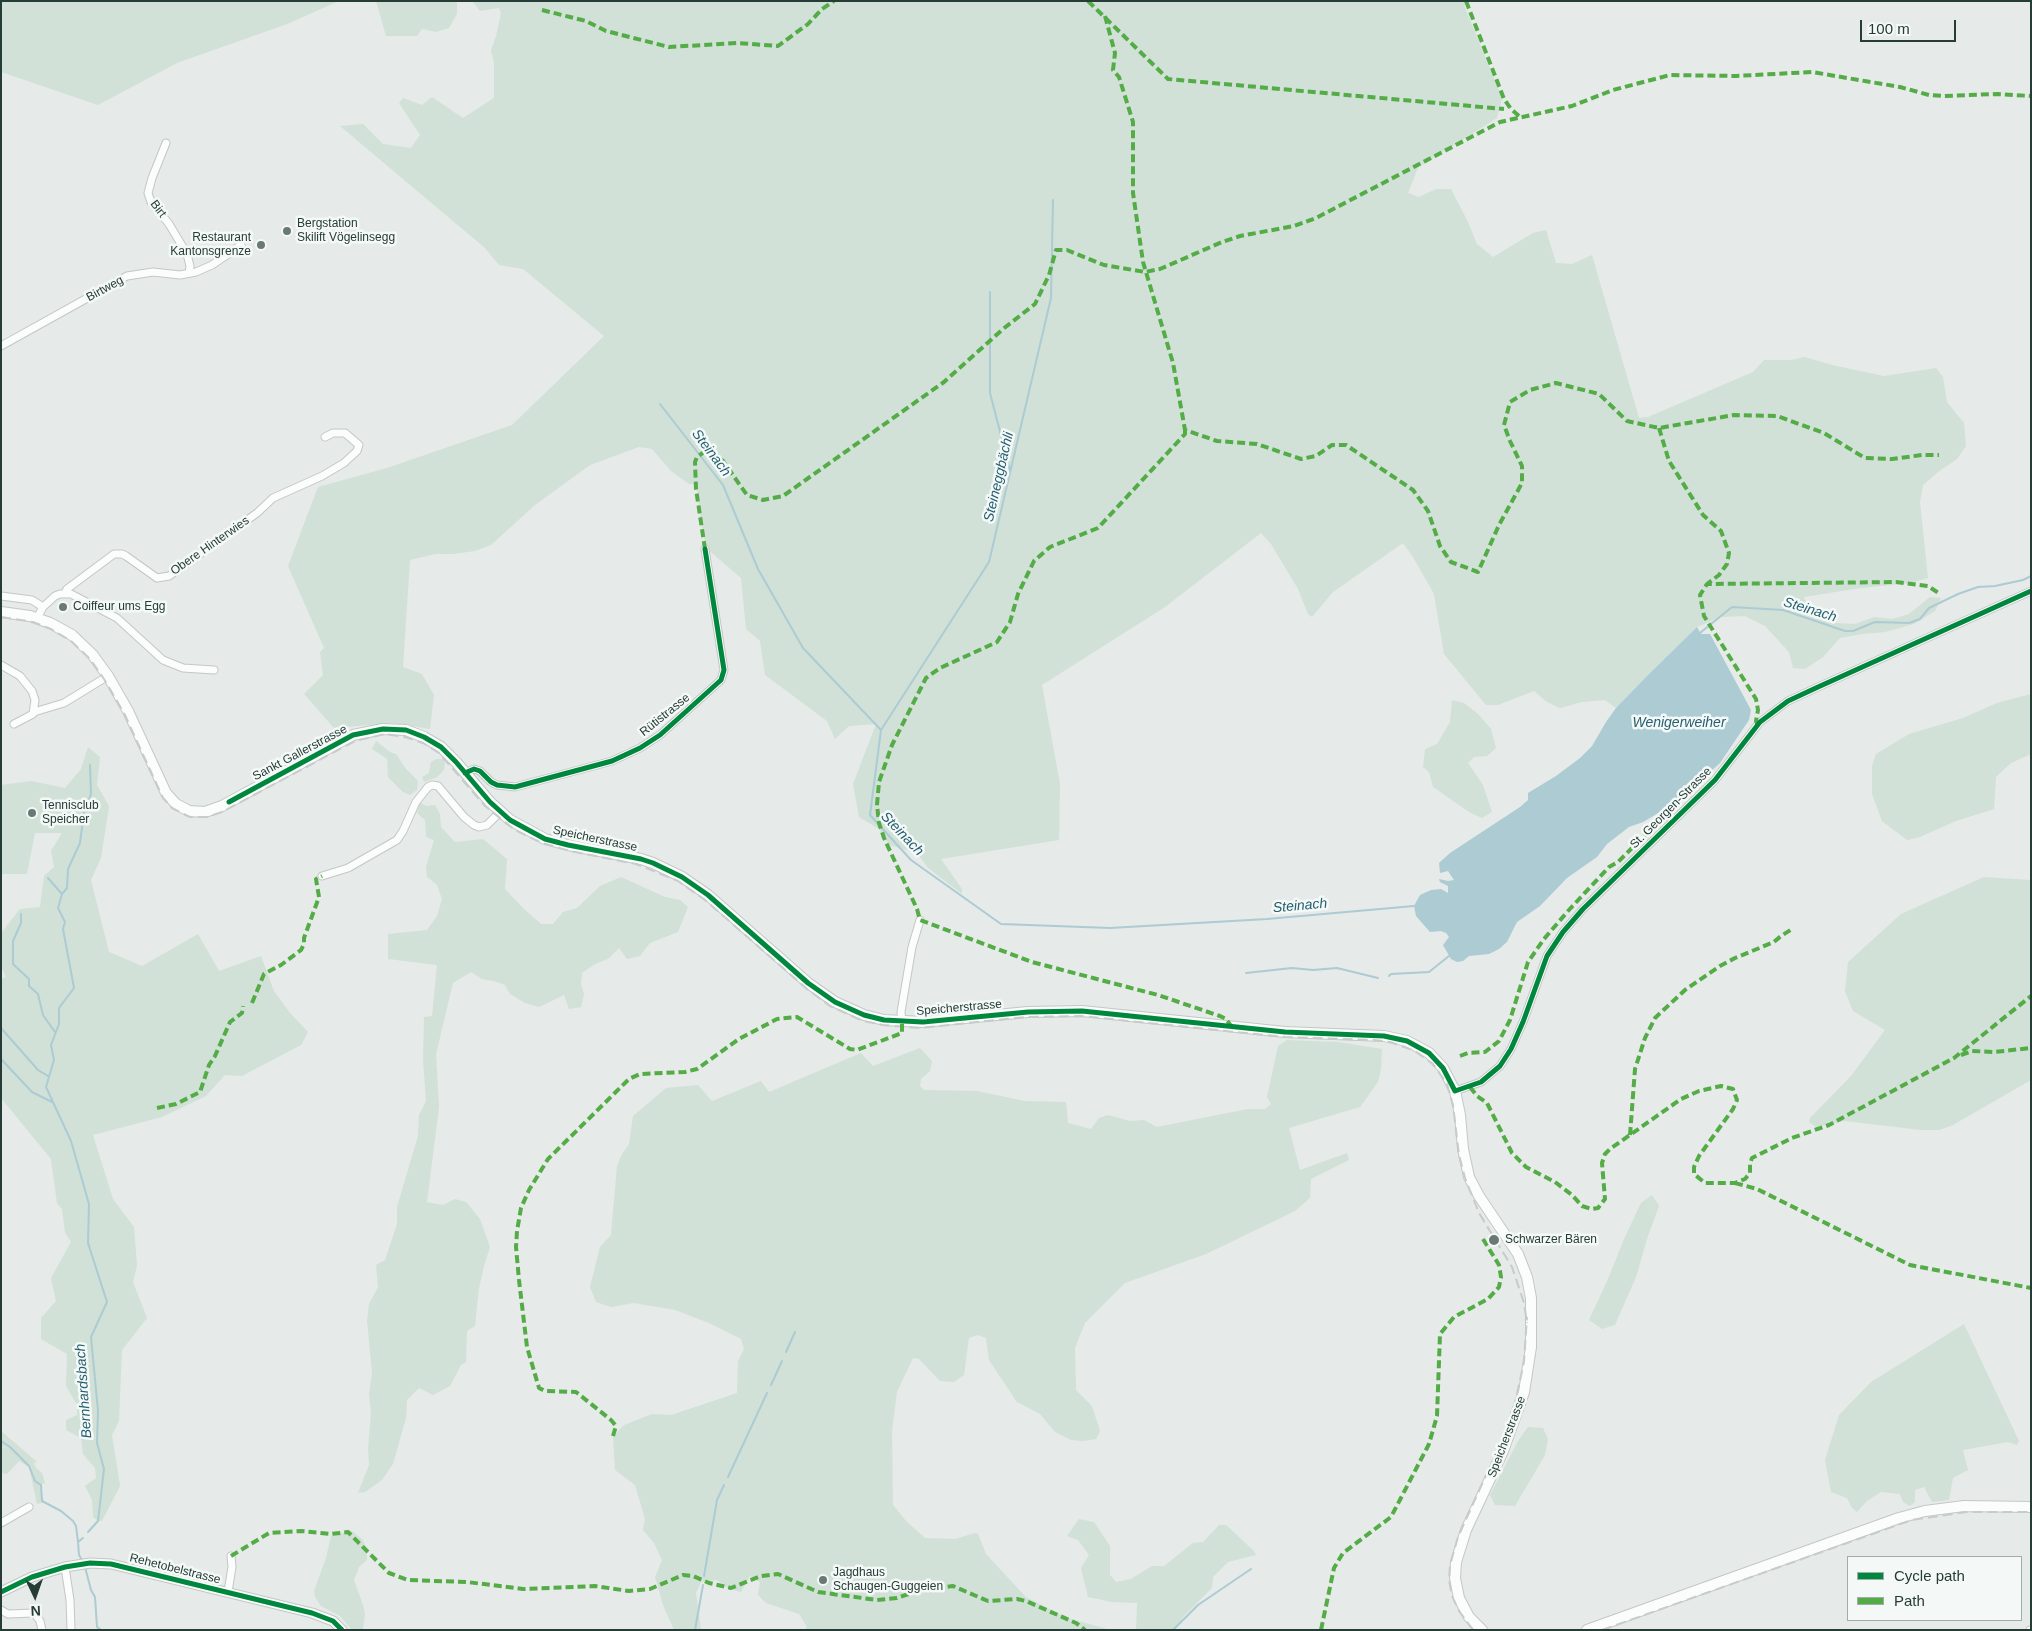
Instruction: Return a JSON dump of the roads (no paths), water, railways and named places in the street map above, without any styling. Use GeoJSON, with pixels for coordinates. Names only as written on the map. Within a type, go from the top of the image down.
{"type":"FeatureCollection","features":[{"type":"Feature","properties":{"kind":"main road","name":"Sankt Gallerstrasse"},"geometry":{"type":"LineString","coordinates":[[1,612],[37,618],[60,628],[84,645],[108,676],[128,711],[166,793],[176,804],[189,811],[197,812],[222,806],[353,736],[383,729]]}},
{"type":"Feature","properties":{"kind":"main road","name":"Speicherstrasse"},"geometry":{"type":"LineString","coordinates":[[383,729],[406,730],[433,742],[448,753],[500,812],[522,828],[545,839],[635,858],[653,863],[674,873],[708,896],[823,994],[847,1008],[864,1015],[902,1022],[944,1021],[1028,1012],[1082,1011],[1285,1032],[1384,1036],[1407,1041],[1429,1053],[1443,1068],[1455,1091],[1460,1115],[1462,1149],[1469,1177],[1478,1196],[1518,1254],[1527,1277],[1532,1314],[1529,1369],[1519,1412],[1466,1530],[1456,1562],[1455,1578],[1459,1598],[1469,1617],[1482,1630]]}},
{"type":"Feature","properties":{"kind":"main road"},"geometry":{"type":"LineString","coordinates":[[1587,1630],[1899,1518],[1925,1511],[1964,1506],[2031,1507]]}},
{"type":"Feature","properties":{"kind":"street","name":"Birt"},"geometry":{"type":"LineString","coordinates":[[166,143],[152,178],[148,194],[151,202],[172,228],[187,254],[190,266],[189,273]]}},
{"type":"Feature","properties":{"kind":"street","name":"Birtweg"},"geometry":{"type":"LineString","coordinates":[[1,346],[126,276],[142,273],[180,275],[189,273],[212,265],[241,245]]}},
{"type":"Feature","properties":{"kind":"street","name":"Obere Hinterwies"},"geometry":{"type":"LineString","coordinates":[[37,618],[43,607],[55,596],[65,593],[67,589],[114,554],[126,556],[157,578],[169,576],[257,513],[279,494],[322,476],[344,463],[357,451],[359,445],[345,433],[325,437]]}},
{"type":"Feature","properties":{"kind":"street","name":"Rütistrasse"},"geometry":{"type":"LineString","coordinates":[[465,773],[474,768],[497,785],[515,787],[612,761],[640,748],[660,735],[721,680],[724,670],[705,550]]}},
{"type":"Feature","properties":{"kind":"street","name":"St. Georgen-Strasse"},"geometry":{"type":"LineString","coordinates":[[1455,1091],[1481,1082],[1505,1060],[1523,1022],[1547,956],[1563,932],[1715,780],[1764,718],[1788,701],[2031,591]]}},
{"type":"Feature","properties":{"kind":"street"},"geometry":{"type":"LineString","coordinates":[[65,593],[76,596],[117,618],[163,660],[183,668],[214,670]]}},
{"type":"Feature","properties":{"kind":"street"},"geometry":{"type":"LineString","coordinates":[[1,596],[32,600],[38,602],[43,607]]}},
{"type":"Feature","properties":{"kind":"street"},"geometry":{"type":"LineString","coordinates":[[1,665],[20,676],[32,691],[35,700],[34,712]]}},
{"type":"Feature","properties":{"kind":"street"},"geometry":{"type":"LineString","coordinates":[[14,724],[34,712],[64,703],[108,676]]}},
{"type":"Feature","properties":{"kind":"street"},"geometry":{"type":"LineString","coordinates":[[322,876],[348,868],[396,840],[403,831],[416,802],[425,790],[432,785],[438,786],[467,821],[477,826],[487,825],[500,812]]}},
{"type":"Feature","properties":{"kind":"street"},"geometry":{"type":"LineString","coordinates":[[902,1022],[901,1012],[911,956],[920,920]]}},
{"type":"Feature","properties":{"kind":"street"},"geometry":{"type":"LineString","coordinates":[[1,1523],[29,1507]]}},
{"type":"Feature","properties":{"kind":"street"},"geometry":{"type":"LineString","coordinates":[[228,1592],[232,1567],[231,1556]]}},
{"type":"Feature","properties":{"kind":"street","name":"Rehetobelstrasse"},"geometry":{"type":"LineString","coordinates":[[1,1592],[32,1577],[65,1567],[84,1564],[111,1564],[324,1616],[333,1621],[342,1630]]}},
{"type":"Feature","properties":{"kind":"street"},"geometry":{"type":"LineString","coordinates":[[65,1567],[70,1600],[71,1630]]}},
{"type":"Feature","properties":{"kind":"street"},"geometry":{"type":"LineString","coordinates":[[1,1610],[8,1614],[34,1613],[40,1621],[42,1630]]}},
{"type":"Feature","properties":{"kind":"water","name":"Wenigerweiher"},"geometry":{"type":"Polygon","coordinates":[[[1697,627],[1701,634],[1710,634],[1751,710],[1749,720],[1720,763],[1709,773],[1695,777],[1689,790],[1678,796],[1672,805],[1643,822],[1629,827],[1607,844],[1597,857],[1567,878],[1540,906],[1517,922],[1507,942],[1499,949],[1489,954],[1469,956],[1463,961],[1457,962],[1451,959],[1443,945],[1449,937],[1441,931],[1430,932],[1416,916],[1414,906],[1420,895],[1431,890],[1441,889],[1448,893],[1448,886],[1440,882],[1439,879],[1454,880],[1448,871],[1440,873],[1439,863],[1450,853],[1520,807],[1528,800],[1528,793],[1556,776],[1580,758],[1592,746],[1616,708],[1697,627]]]}},
{"type":"Feature","properties":{"kind":"waterway","name":"Steineggbächli"},"geometry":{"type":"LineString","coordinates":[[881,730],[989,562],[1051,298],[1053,200]]}},
{"type":"Feature","properties":{"kind":"waterway"},"geometry":{"type":"LineString","coordinates":[[990,292],[990,393],[1010,470]]}},
{"type":"Feature","properties":{"kind":"waterway","name":"Steinach"},"geometry":{"type":"LineString","coordinates":[[660,404],[723,485],[758,569],[803,648],[881,730],[870,815],[911,860],[1001,924],[1110,928],[1267,919],[1414,906]]}},
{"type":"Feature","properties":{"kind":"waterway","name":"Steinach"},"geometry":{"type":"LineString","coordinates":[[1700,633],[1732,607],[1783,610],[1845,631],[1853,631],[1875,622],[1909,623],[1920,619],[1929,608],[1958,594],[1978,587],[1995,586],[2023,580],[2031,576]]}},
{"type":"Feature","properties":{"kind":"waterway","name":"Bernhardsbach"},"geometry":{"type":"LineString","coordinates":[[88,1532],[98,1521],[104,1469],[97,1443],[98,1411],[91,1337],[107,1302],[88,1243],[89,1204],[71,1141],[46,1087],[54,1060],[51,1045],[59,1024],[59,1008],[74,988],[63,929],[65,922],[58,908],[62,894],[67,888],[68,869],[80,843],[84,812],[91,794],[90,765]]}},
{"type":"Feature","properties":{"kind":"waterway"},"geometry":{"type":"LineString","coordinates":[[48,878],[61,893]]}},
{"type":"Feature","properties":{"kind":"waterway"},"geometry":{"type":"LineString","coordinates":[[21,914],[21,923],[13,941],[13,964],[29,979],[29,986],[38,994],[43,1015],[55,1032]]}},
{"type":"Feature","properties":{"kind":"waterway"},"geometry":{"type":"LineString","coordinates":[[1389,976],[1391,974],[1429,972],[1449,956]]}},
{"type":"Feature","properties":{"kind":"waterway"},"geometry":{"type":"LineString","coordinates":[[1246,973],[1292,968],[1313,970],[1337,968],[1378,978]]}},
{"type":"Feature","properties":{"kind":"waterway"},"geometry":{"type":"LineString","coordinates":[[1,1028],[38,1070],[48,1076]]}},
{"type":"Feature","properties":{"kind":"waterway"},"geometry":{"type":"LineString","coordinates":[[1,1059],[32,1092],[52,1102]]}},
{"type":"Feature","properties":{"kind":"waterway"},"geometry":{"type":"LineString","coordinates":[[786,1352],[795,1332]]}},
{"type":"Feature","properties":{"kind":"waterway"},"geometry":{"type":"LineString","coordinates":[[771,1385],[782,1361]]}},
{"type":"Feature","properties":{"kind":"waterway"},"geometry":{"type":"LineString","coordinates":[[728,1477],[767,1393]]}},
{"type":"Feature","properties":{"kind":"waterway"},"geometry":{"type":"LineString","coordinates":[[1,1441],[10,1447],[29,1466],[35,1481],[41,1485],[42,1501],[61,1511],[73,1521],[76,1526],[78,1542]]}},
{"type":"Feature","properties":{"kind":"waterway"},"geometry":{"type":"LineString","coordinates":[[704,1576],[717,1500],[724,1485]]}},
{"type":"Feature","properties":{"kind":"waterway","name":"Bernhardsbach"},"geometry":{"type":"LineString","coordinates":[[82,1560],[79,1555],[78,1542],[83,1538]]}},
{"type":"Feature","properties":{"kind":"waterway","name":"Bernhardsbach"},"geometry":{"type":"LineString","coordinates":[[85,1567],[91,1590],[95,1597],[97,1627],[101,1630]]}},
{"type":"Feature","properties":{"kind":"waterway"},"geometry":{"type":"LineString","coordinates":[[1173,1630],[1198,1605],[1251,1569]]}},
{"type":"Feature","properties":{"kind":"waterway"},"geometry":{"type":"LineString","coordinates":[[695,1630],[703,1585]]}},
{"type":"Feature","properties":{"kind":"railway"},"geometry":{"type":"LineString","coordinates":[[1,617],[33,622],[51,629],[71,641],[90,659],[124,713],[163,798],[172,808],[190,817],[207,817],[222,812],[355,741],[385,734],[405,737],[423,743],[439,753],[485,806],[515,830],[542,843],[570,851],[636,864],[678,881],[705,900],[807,989],[830,1006],[863,1021],[883,1025],[920,1028],[1025,1017],[1081,1016],[1285,1037],[1374,1040],[1390,1042],[1415,1051],[1433,1064],[1447,1084],[1453,1105],[1459,1155],[1465,1178],[1479,1213],[1512,1267],[1524,1303],[1527,1323]]}},
{"type":"Feature","properties":{"kind":"railway"},"geometry":{"type":"LineString","coordinates":[[1473,1630],[1459,1611],[1452,1596],[1449,1580],[1450,1565],[1458,1537],[1513,1412],[1524,1362],[1527,1317]]}},
{"type":"Feature","properties":{"kind":"railway"},"geometry":{"type":"LineString","coordinates":[[1602,1630],[1912,1520],[1966,1512],[2031,1512]]}},
{"type":"Feature","properties":{"kind":"place","name":"Bergstation Skilift Vögelinsegg"},"geometry":{"type":"Point","coordinates":[287,231]}},
{"type":"Feature","properties":{"kind":"place","name":"Restaurant Kantonsgrenze"},"geometry":{"type":"Point","coordinates":[261,245]}},
{"type":"Feature","properties":{"kind":"place","name":"Coiffeur ums Egg"},"geometry":{"type":"Point","coordinates":[63,607]}},
{"type":"Feature","properties":{"kind":"place","name":"Tennisclub Speicher"},"geometry":{"type":"Point","coordinates":[32,813]}},
{"type":"Feature","properties":{"kind":"place","name":"Schwarzer Bären"},"geometry":{"type":"Point","coordinates":[1494,1240]}},
{"type":"Feature","properties":{"kind":"place","name":"Jagdhaus Schaugen-Guggeien"},"geometry":{"type":"Point","coordinates":[823,1580]}}]}
